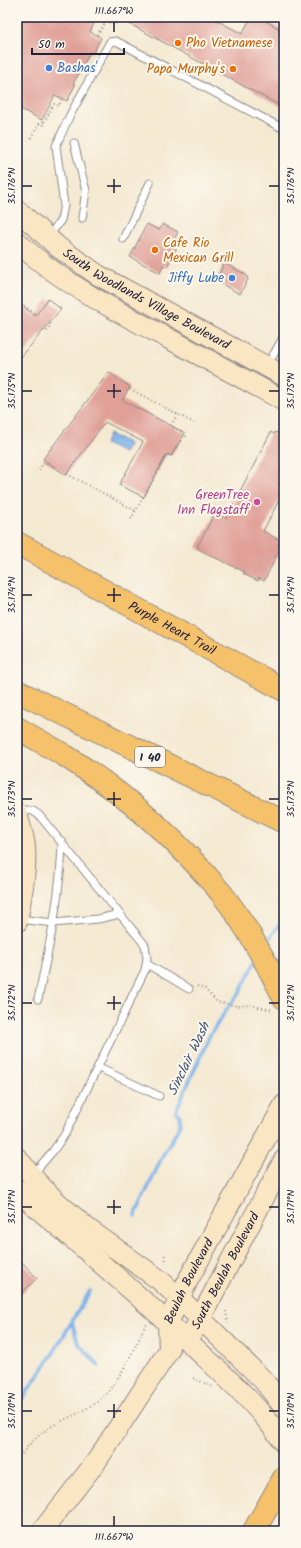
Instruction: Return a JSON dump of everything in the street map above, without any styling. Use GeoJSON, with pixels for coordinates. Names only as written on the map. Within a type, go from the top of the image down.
{"type":"FeatureCollection","features":[{"type":"Feature","properties":{"kind":"highway","name":"Purple Heart Trail"},"geometry":{"type":"LineString","coordinates":[[17,543],[284,690]]}},
{"type":"Feature","properties":{"kind":"highway","name":"I 40"},"geometry":{"type":"LineString","coordinates":[[17,691],[284,822]]}},
{"type":"Feature","properties":{"kind":"highway"},"geometry":{"type":"LineString","coordinates":[[17,728],[66,756],[102,780],[133,804],[179,846],[222,894],[254,941],[265,959],[280,1005]]}},
{"type":"Feature","properties":{"kind":"highway"},"geometry":{"type":"LineString","coordinates":[[260,1522],[284,1478]]}},
{"type":"Feature","properties":{"kind":"street","name":"South Woodlands Village Boulevard"},"geometry":{"type":"LineString","coordinates":[[17,210],[47,238],[98,275],[284,376]]}},
{"type":"Feature","properties":{"kind":"street"},"geometry":{"type":"LineString","coordinates":[[32,256],[47,238]]}},
{"type":"Feature","properties":{"kind":"street","name":"South Woodlands Village Boulevard"},"geometry":{"type":"LineString","coordinates":[[17,242],[32,256],[85,293],[122,315],[284,401]]}},
{"type":"Feature","properties":{"kind":"street"},"geometry":{"type":"LineString","coordinates":[[255,385],[266,366]]}},
{"type":"Feature","properties":{"kind":"street"},"geometry":{"type":"LineString","coordinates":[[17,814],[25,846],[25,860],[17,920]]}},
{"type":"Feature","properties":{"kind":"street","name":"Beulah Boulevard"},"geometry":{"type":"LineString","coordinates":[[169,1350],[168,1322],[192,1273],[284,1105]]}},
{"type":"Feature","properties":{"kind":"street"},"geometry":{"type":"LineString","coordinates":[[17,1158],[56,1201],[88,1229],[161,1281],[263,1380],[284,1407]]}},
{"type":"Feature","properties":{"kind":"street","name":"South Beulah Boulevard"},"geometry":{"type":"LineString","coordinates":[[169,1350],[187,1341],[201,1319],[284,1160]]}},
{"type":"Feature","properties":{"kind":"street"},"geometry":{"type":"LineString","coordinates":[[17,1189],[23,1196],[168,1322],[251,1401],[266,1418],[284,1443]]}},
{"type":"Feature","properties":{"kind":"street"},"geometry":{"type":"LineString","coordinates":[[42,1531],[96,1462],[169,1350]]}},
{"type":"Feature","properties":{"kind":"lane"},"geometry":{"type":"LineString","coordinates":[[47,238],[61,220],[64,205],[56,146],[69,117],[110,42],[116,41],[284,129]]}},
{"type":"Feature","properties":{"kind":"lane"},"geometry":{"type":"LineString","coordinates":[[74,143],[86,191],[82,218]]}},
{"type":"Feature","properties":{"kind":"lane"},"geometry":{"type":"LineString","coordinates":[[122,239],[150,183]]}},
{"type":"Feature","properties":{"kind":"lane"},"geometry":{"type":"LineString","coordinates":[[266,366],[284,336]]}},
{"type":"Feature","properties":{"kind":"lane"},"geometry":{"type":"LineString","coordinates":[[17,809],[33,811],[39,815],[62,841],[145,945],[148,958],[147,964],[128,1007],[65,1134],[54,1151],[32,1176]]}},
{"type":"Feature","properties":{"kind":"lane"},"geometry":{"type":"LineString","coordinates":[[38,999],[54,923],[62,841]]}},
{"type":"Feature","properties":{"kind":"lane"},"geometry":{"type":"LineString","coordinates":[[17,920],[54,923],[98,919],[120,914]]}},
{"type":"Feature","properties":{"kind":"lane"},"geometry":{"type":"LineString","coordinates":[[147,964],[189,989]]}},
{"type":"Feature","properties":{"kind":"lane"},"geometry":{"type":"LineString","coordinates":[[99,1068],[159,1096]]}},
{"type":"Feature","properties":{"kind":"path"},"geometry":{"type":"LineString","coordinates":[[97,35],[104,25],[106,17]]}},
{"type":"Feature","properties":{"kind":"path"},"geometry":{"type":"LineString","coordinates":[[105,20],[115,25],[119,18]]}},
{"type":"Feature","properties":{"kind":"path"},"geometry":{"type":"LineString","coordinates":[[31,138],[39,124],[43,125],[54,104],[59,106],[62,99]]}},
{"type":"Feature","properties":{"kind":"path"},"geometry":{"type":"LineString","coordinates":[[40,120],[44,122]]}},
{"type":"Feature","properties":{"kind":"path"},"geometry":{"type":"LineString","coordinates":[[24,306],[36,314]]}},
{"type":"Feature","properties":{"kind":"path"},"geometry":{"type":"LineString","coordinates":[[44,330],[46,332],[51,325],[50,323]]}},
{"type":"Feature","properties":{"kind":"path"},"geometry":{"type":"LineString","coordinates":[[130,389],[194,423]]}},
{"type":"Feature","properties":{"kind":"path"},"geometry":{"type":"LineString","coordinates":[[177,414],[171,426],[183,433],[188,438]]}},
{"type":"Feature","properties":{"kind":"path"},"geometry":{"type":"LineString","coordinates":[[172,456],[184,435]]}},
{"type":"Feature","properties":{"kind":"path"},"geometry":{"type":"LineString","coordinates":[[131,519],[167,454],[177,458]]}},
{"type":"Feature","properties":{"kind":"path"},"geometry":{"type":"LineString","coordinates":[[39,470],[44,462],[56,468]]}},
{"type":"Feature","properties":{"kind":"path"},"geometry":{"type":"LineString","coordinates":[[67,474],[136,511]]}},
{"type":"Feature","properties":{"kind":"path"},"geometry":{"type":"LineString","coordinates":[[189,989],[197,986],[205,989],[217,1002],[238,1006],[280,1005]]}},
{"type":"Feature","properties":{"kind":"path"},"geometry":{"type":"LineString","coordinates":[[165,1255],[166,1263]]}},
{"type":"Feature","properties":{"kind":"path"},"geometry":{"type":"LineString","coordinates":[[17,1460],[32,1442],[49,1428],[91,1406],[110,1390],[146,1324]]}},
{"type":"Feature","properties":{"kind":"water"},"geometry":{"type":"Polygon","coordinates":[[[109,434],[128,443],[129,445],[124,453],[105,444],[109,434]]]}},
{"type":"Feature","properties":{"kind":"building","name":"Bashas'"},"geometry":{"type":"Polygon","coordinates":[[[17,17],[97,17],[90,32],[101,38],[93,53],[90,52],[73,84],[75,85],[67,101],[55,95],[42,120],[17,107],[17,17]]]}},
{"type":"Feature","properties":{"kind":"building"},"geometry":{"type":"Polygon","coordinates":[[[117,17],[211,17],[242,34],[251,17],[258,17],[284,31],[284,108],[117,17]]]}},
{"type":"Feature","properties":{"kind":"building","name":"Cafe Rio Mexican Grill"},"geometry":{"type":"Polygon","coordinates":[[[147,224],[159,230],[163,224],[178,232],[175,238],[177,240],[176,242],[179,243],[167,267],[163,265],[160,273],[130,257],[147,224]]]}},
{"type":"Feature","properties":{"kind":"building","name":"Jiffy Lube"},"geometry":{"type":"Polygon","coordinates":[[[224,263],[247,276],[248,279],[240,294],[216,281],[224,263]]]}},
{"type":"Feature","properties":{"kind":"building"},"geometry":{"type":"Polygon","coordinates":[[[48,299],[61,309],[17,362],[17,310],[21,304],[35,316],[48,299]]]}},
{"type":"Feature","properties":{"kind":"building"},"geometry":{"type":"Polygon","coordinates":[[[109,372],[130,387],[122,400],[185,433],[171,456],[167,454],[144,497],[119,485],[143,442],[105,422],[66,475],[43,459],[109,372]]]}},
{"type":"Feature","properties":{"kind":"building","name":"GreenTree Inn Flagstaff"},"geometry":{"type":"Polygon","coordinates":[[[271,432],[274,434],[276,432],[284,436],[284,491],[263,531],[279,540],[277,544],[281,547],[264,581],[259,578],[258,581],[244,574],[245,572],[200,550],[197,547],[215,513],[226,518],[271,432]]]}},
{"type":"Feature","properties":{"kind":"building"},"geometry":{"type":"Polygon","coordinates":[[[17,1257],[37,1278],[17,1298],[17,1257]]]}},
{"type":"Feature","properties":{"kind":"waterway","name":"Sinclair Wash"},"geometry":{"type":"LineString","coordinates":[[265,945],[284,918]]}},
{"type":"Feature","properties":{"kind":"waterway","name":"Sinclair Wash"},"geometry":{"type":"LineString","coordinates":[[135,1216],[163,1155],[180,1126],[180,1115],[176,1111],[210,1035],[240,992],[256,961]]}},
{"type":"Feature","properties":{"kind":"waterway","name":"Sinclair Wash"},"geometry":{"type":"LineString","coordinates":[[17,1407],[54,1352],[90,1291]]}},
{"type":"Feature","properties":{"kind":"waterway"},"geometry":{"type":"LineString","coordinates":[[72,1322],[78,1343],[99,1366]]}},
{"type":"Feature","properties":{"kind":"place","name":"Pho Vietnamese"},"geometry":{"type":"Point","coordinates":[178,43]}},
{"type":"Feature","properties":{"kind":"place","name":"Bashas'"},"geometry":{"type":"Point","coordinates":[49,68]}},
{"type":"Feature","properties":{"kind":"place","name":"Papa Murphy's"},"geometry":{"type":"Point","coordinates":[233,69]}},
{"type":"Feature","properties":{"kind":"place","name":"Cafe Rio Mexican Grill"},"geometry":{"type":"Point","coordinates":[155,250]}},
{"type":"Feature","properties":{"kind":"place","name":"Jiffy Lube"},"geometry":{"type":"Point","coordinates":[232,278]}},
{"type":"Feature","properties":{"kind":"place","name":"GreenTree Inn Flagstaff"},"geometry":{"type":"Point","coordinates":[257,502]}}]}
